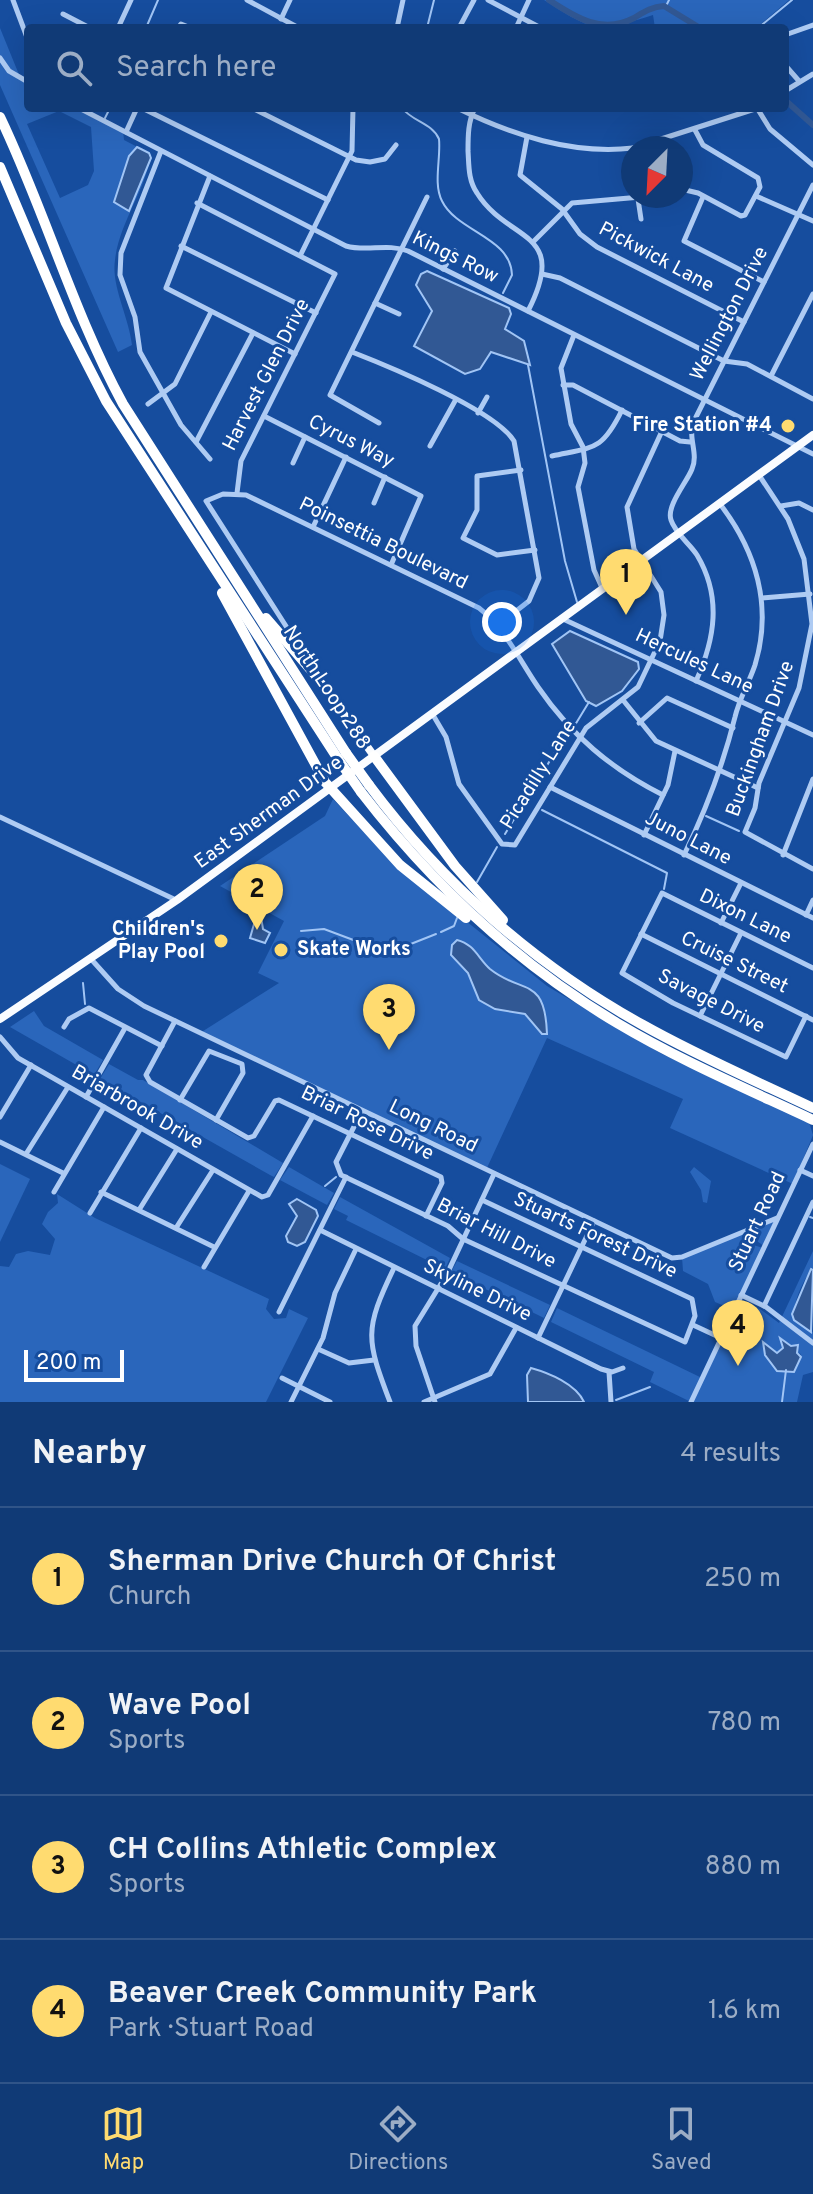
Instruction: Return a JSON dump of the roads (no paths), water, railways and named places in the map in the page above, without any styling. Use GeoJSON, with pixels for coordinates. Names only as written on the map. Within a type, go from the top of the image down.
{"type":"FeatureCollection","features":[{"type":"Feature","properties":{"kind":"highway","name":"North Loop 288"},"geometry":{"type":"LineString","coordinates":[[0,117],[108,375],[149,449],[342,756]]}},
{"type":"Feature","properties":{"kind":"highway","name":"North Loop 288"},"geometry":{"type":"LineString","coordinates":[[0,167],[88,367],[207,558],[342,756],[427,871],[523,959],[586,1004],[641,1037],[813,1120]]}},
{"type":"Feature","properties":{"kind":"highway"},"geometry":{"type":"LineString","coordinates":[[207,558],[314,765],[330,789],[400,865],[523,959]]}},
{"type":"Feature","properties":{"kind":"highway"},"geometry":{"type":"LineString","coordinates":[[223,563],[317,677]]}},
{"type":"Feature","properties":{"kind":"highway"},"geometry":{"type":"LineString","coordinates":[[374,756],[472,887],[560,972]]}},
{"type":"Feature","properties":{"kind":"highway","name":"North Loop 288"},"geometry":{"type":"LineString","coordinates":[[365,788],[442,871],[507,932],[560,972],[652,1030],[813,1108]]}},
{"type":"Feature","properties":{"kind":"main road","name":"East Sherman Drive"},"geometry":{"type":"LineString","coordinates":[[0,1019],[177,900],[813,435]]}},
{"type":"Feature","properties":{"kind":"main road","name":"North Loop 288"},"geometry":{"type":"LineString","coordinates":[[317,677],[374,756]]}},
{"type":"Feature","properties":{"kind":"street"},"geometry":{"type":"LineString","coordinates":[[13,0],[24,29]]}},
{"type":"Feature","properties":{"kind":"street"},"geometry":{"type":"LineString","coordinates":[[120,24],[131,0]]}},
{"type":"Feature","properties":{"kind":"street"},"geometry":{"type":"LineString","coordinates":[[247,0],[291,24]]}},
{"type":"Feature","properties":{"kind":"street"},"geometry":{"type":"LineString","coordinates":[[281,19],[290,0]]}},
{"type":"Feature","properties":{"kind":"street"},"geometry":{"type":"LineString","coordinates":[[398,24],[403,0]]}},
{"type":"Feature","properties":{"kind":"street"},"geometry":{"type":"LineString","coordinates":[[461,24],[474,0]]}},
{"type":"Feature","properties":{"kind":"street"},"geometry":{"type":"LineString","coordinates":[[488,0],[534,24]]}},
{"type":"Feature","properties":{"kind":"street"},"geometry":{"type":"LineString","coordinates":[[518,24],[529,0]]}},
{"type":"Feature","properties":{"kind":"street"},"geometry":{"type":"LineString","coordinates":[[63,14],[82,24]]}},
{"type":"Feature","properties":{"kind":"street"},"geometry":{"type":"LineString","coordinates":[[789,34],[813,25]]}},
{"type":"Feature","properties":{"kind":"street"},"geometry":{"type":"LineString","coordinates":[[0,58],[9,71],[24,80]]}},
{"type":"Feature","properties":{"kind":"street"},"geometry":{"type":"LineString","coordinates":[[789,70],[799,81]]}},
{"type":"Feature","properties":{"kind":"street"},"geometry":{"type":"LineString","coordinates":[[789,88],[813,74]]}},
{"type":"Feature","properties":{"kind":"street","name":"Kings Row"},"geometry":{"type":"LineString","coordinates":[[88,112],[353,248],[400,248],[813,454]]}},
{"type":"Feature","properties":{"kind":"street"},"geometry":{"type":"LineString","coordinates":[[126,132],[138,112]]}},
{"type":"Feature","properties":{"kind":"street"},"geometry":{"type":"LineString","coordinates":[[148,112],[328,200]]}},
{"type":"Feature","properties":{"kind":"street"},"geometry":{"type":"LineString","coordinates":[[260,112],[362,162],[381,161],[389,156],[396,145]]}},
{"type":"Feature","properties":{"kind":"street"},"geometry":{"type":"LineString","coordinates":[[197,203],[301,254],[350,157],[355,136],[351,112]]}},
{"type":"Feature","properties":{"kind":"street"},"geometry":{"type":"LineString","coordinates":[[465,112],[527,137],[594,150],[621,149]]}},
{"type":"Feature","properties":{"kind":"street"},"geometry":{"type":"LineString","coordinates":[[473,112],[469,169],[475,191],[533,242],[542,274],[528,311]]}},
{"type":"Feature","properties":{"kind":"street"},"geometry":{"type":"LineString","coordinates":[[674,136],[736,112]]}},
{"type":"Feature","properties":{"kind":"street"},"geometry":{"type":"LineString","coordinates":[[759,112],[770,129],[813,165]]}},
{"type":"Feature","properties":{"kind":"street"},"geometry":{"type":"LineString","coordinates":[[693,193],[741,216],[745,215],[760,187],[758,178],[703,145],[695,130]]}},
{"type":"Feature","properties":{"kind":"street","name":"Pickwick Lane"},"geometry":{"type":"LineString","coordinates":[[527,137],[520,175],[562,209],[580,234],[597,247],[744,322]]}},
{"type":"Feature","properties":{"kind":"street"},"geometry":{"type":"LineString","coordinates":[[161,151],[121,253],[119,270],[135,317],[139,347],[163,395],[210,459]]}},
{"type":"Feature","properties":{"kind":"street"},"geometry":{"type":"LineString","coordinates":[[210,176],[166,288],[295,354]]}},
{"type":"Feature","properties":{"kind":"street","name":"Wellington Drive"},"geometry":{"type":"LineString","coordinates":[[696,681],[712,634],[713,601],[702,564],[671,522],[671,510],[694,464],[690,430],[813,185]]}},
{"type":"Feature","properties":{"kind":"street"},"geometry":{"type":"LineString","coordinates":[[704,196],[684,241],[764,282]]}},
{"type":"Feature","properties":{"kind":"street"},"geometry":{"type":"LineString","coordinates":[[756,196],[813,221]]}},
{"type":"Feature","properties":{"kind":"street"},"geometry":{"type":"LineString","coordinates":[[379,423],[330,397],[427,197]]}},
{"type":"Feature","properties":{"kind":"street"},"geometry":{"type":"LineString","coordinates":[[533,242],[562,209],[581,200],[621,199]]}},
{"type":"Feature","properties":{"kind":"street"},"geometry":{"type":"LineString","coordinates":[[639,208],[641,219]]}},
{"type":"Feature","properties":{"kind":"street"},"geometry":{"type":"LineString","coordinates":[[180,246],[316,313]]}},
{"type":"Feature","properties":{"kind":"street"},"geometry":{"type":"LineString","coordinates":[[443,269],[455,251]]}},
{"type":"Feature","properties":{"kind":"street","name":"Harvest Glen Drive"},"geometry":{"type":"LineString","coordinates":[[237,493],[241,461],[335,274],[301,254]]}},
{"type":"Feature","properties":{"kind":"street"},"geometry":{"type":"LineString","coordinates":[[542,274],[560,278],[724,361],[747,364],[812,397]]}},
{"type":"Feature","properties":{"kind":"street"},"geometry":{"type":"LineString","coordinates":[[771,376],[813,294]]}},
{"type":"Feature","properties":{"kind":"street"},"geometry":{"type":"LineString","coordinates":[[375,303],[399,314]]}},
{"type":"Feature","properties":{"kind":"street"},"geometry":{"type":"LineString","coordinates":[[148,404],[177,381],[211,312]]}},
{"type":"Feature","properties":{"kind":"street"},"geometry":{"type":"LineString","coordinates":[[196,442],[253,333]]}},
{"type":"Feature","properties":{"kind":"street"},"geometry":{"type":"LineString","coordinates":[[574,335],[562,362],[563,385],[571,424],[584,451],[578,487],[594,570],[603,590]]}},
{"type":"Feature","properties":{"kind":"street"},"geometry":{"type":"LineString","coordinates":[[352,352],[406,374],[478,413],[511,435],[521,470],[539,576],[534,594],[497,626]]}},
{"type":"Feature","properties":{"kind":"street"},"geometry":{"type":"LineString","coordinates":[[563,385],[573,385],[680,441],[690,442]]}},
{"type":"Feature","properties":{"kind":"street"},"geometry":{"type":"LineString","coordinates":[[478,413],[487,397]]}},
{"type":"Feature","properties":{"kind":"street"},"geometry":{"type":"LineString","coordinates":[[430,446],[455,401]]}},
{"type":"Feature","properties":{"kind":"street"},"geometry":{"type":"LineString","coordinates":[[552,456],[584,451],[606,440],[622,410]]}},
{"type":"Feature","properties":{"kind":"street","name":"Cyrus Way"},"geometry":{"type":"LineString","coordinates":[[264,416],[422,497],[391,565]]}},
{"type":"Feature","properties":{"kind":"street","name":"Picadilly Lane"},"geometry":{"type":"LineString","coordinates":[[433,715],[446,737],[459,784],[502,844],[513,846],[579,738],[596,717],[638,687],[652,660],[663,629],[664,607],[656,583],[634,549],[628,500],[662,431]]}},
{"type":"Feature","properties":{"kind":"street"},"geometry":{"type":"LineString","coordinates":[[293,463],[305,437]]}},
{"type":"Feature","properties":{"kind":"street"},"geometry":{"type":"LineString","coordinates":[[313,527],[346,457]]}},
{"type":"Feature","properties":{"kind":"street"},"geometry":{"type":"LineString","coordinates":[[521,470],[477,476],[477,510],[463,538],[497,555],[535,550]]}},
{"type":"Feature","properties":{"kind":"street","name":"Buckingham Drive"},"geometry":{"type":"LineString","coordinates":[[759,475],[781,506],[810,572],[812,624],[803,676],[758,788],[745,834],[783,855]]}},
{"type":"Feature","properties":{"kind":"street"},"geometry":{"type":"LineString","coordinates":[[374,503],[385,477]]}},
{"type":"Feature","properties":{"kind":"street","name":"North Loop 288"},"geometry":{"type":"LineString","coordinates":[[237,493],[217,495],[204,503],[270,599],[317,677]]}},
{"type":"Feature","properties":{"kind":"street","name":"Poinsettia Boulevard"},"geometry":{"type":"LineString","coordinates":[[237,493],[475,605],[497,626],[567,727],[611,766],[663,795]]}},
{"type":"Feature","properties":{"kind":"street"},"geometry":{"type":"LineString","coordinates":[[781,506],[799,503],[813,510]]}},
{"type":"Feature","properties":{"kind":"street"},"geometry":{"type":"LineString","coordinates":[[684,855],[712,796],[716,770],[758,654],[762,598],[748,548],[720,504]]}},
{"type":"Feature","properties":{"kind":"street"},"geometry":{"type":"LineString","coordinates":[[762,598],[810,594]]}},
{"type":"Feature","properties":{"kind":"street","name":"Hercules Lane"},"geometry":{"type":"LineString","coordinates":[[562,619],[813,735]]}},
{"type":"Feature","properties":{"kind":"street"},"geometry":{"type":"LineString","coordinates":[[803,676],[813,679]]}},
{"type":"Feature","properties":{"kind":"street"},"geometry":{"type":"LineString","coordinates":[[639,723],[667,698],[733,728]]}},
{"type":"Feature","properties":{"kind":"street"},"geometry":{"type":"LineString","coordinates":[[623,700],[652,738],[758,788]]}},
{"type":"Feature","properties":{"kind":"street"},"geometry":{"type":"LineString","coordinates":[[644,835],[663,795],[675,751]]}},
{"type":"Feature","properties":{"kind":"street"},"geometry":{"type":"LineString","coordinates":[[813,779],[783,855],[813,869]]}},
{"type":"Feature","properties":{"kind":"street","name":"Juno Lane"},"geometry":{"type":"LineString","coordinates":[[550,787],[813,918]]}},
{"type":"Feature","properties":{"kind":"street"},"geometry":{"type":"LineString","coordinates":[[0,817],[177,900]]}},
{"type":"Feature","properties":{"kind":"street"},"geometry":{"type":"LineString","coordinates":[[721,923],[741,883]]}},
{"type":"Feature","properties":{"kind":"street","name":"Dixon Lane"},"geometry":{"type":"LineString","coordinates":[[641,934],[662,893],[813,968]]}},
{"type":"Feature","properties":{"kind":"street"},"geometry":{"type":"LineString","coordinates":[[806,915],[813,900]]}},
{"type":"Feature","properties":{"kind":"street"},"geometry":{"type":"LineString","coordinates":[[700,1016],[741,933]]}},
{"type":"Feature","properties":{"kind":"street","name":"Savage Drive"},"geometry":{"type":"LineString","coordinates":[[641,934],[622,973],[700,1016],[786,1057],[806,1016]]}},
{"type":"Feature","properties":{"kind":"street","name":"Cruise Street"},"geometry":{"type":"LineString","coordinates":[[641,934],[813,1020]]}},
{"type":"Feature","properties":{"kind":"street","name":"Long Road"},"geometry":{"type":"LineString","coordinates":[[91,959],[122,993],[175,1021],[494,1174],[679,1258],[777,1218]]}},
{"type":"Feature","properties":{"kind":"street"},"geometry":{"type":"LineString","coordinates":[[64,1027],[69,1019],[87,1007],[162,1046]]}},
{"type":"Feature","properties":{"kind":"street"},"geometry":{"type":"LineString","coordinates":[[175,1021],[146,1078],[180,1100],[216,1120],[244,1066],[210,1050],[180,1100]]}},
{"type":"Feature","properties":{"kind":"street"},"geometry":{"type":"LineString","coordinates":[[86,1097],[125,1028]]}},
{"type":"Feature","properties":{"kind":"street","name":"Briarbrook Drive"},"geometry":{"type":"LineString","coordinates":[[0,1037],[13,1054],[31,1065],[249,1191],[265,1197],[313,1116]]}},
{"type":"Feature","properties":{"kind":"street"},"geometry":{"type":"LineString","coordinates":[[0,1117],[31,1065]]}},
{"type":"Feature","properties":{"kind":"street"},"geometry":{"type":"LineString","coordinates":[[26,1154],[68,1087]]}},
{"type":"Feature","properties":{"kind":"street","name":"Briar Rose Drive"},"geometry":{"type":"LineString","coordinates":[[216,1120],[251,1138],[276,1100],[313,1116],[442,1180],[426,1216]]}},
{"type":"Feature","properties":{"kind":"street"},"geometry":{"type":"LineString","coordinates":[[54,1192],[104,1107]]}},
{"type":"Feature","properties":{"kind":"street"},"geometry":{"type":"LineString","coordinates":[[352,1134],[362,1111]]}},
{"type":"Feature","properties":{"kind":"street"},"geometry":{"type":"LineString","coordinates":[[90,1213],[141,1128]]}},
{"type":"Feature","properties":{"kind":"street","name":"Briar Hill Drive"},"geometry":{"type":"LineString","coordinates":[[352,1134],[336,1161],[338,1171],[346,1177],[448,1226],[463,1239],[684,1343],[693,1325]]}},
{"type":"Feature","properties":{"kind":"street"},"geometry":{"type":"LineString","coordinates":[[0,1142],[63,1173]]}},
{"type":"Feature","properties":{"kind":"street","name":"Stuart Road"},"geometry":{"type":"LineString","coordinates":[[691,1402],[813,1144]]}},
{"type":"Feature","properties":{"kind":"street"},"geometry":{"type":"LineString","coordinates":[[139,1210],[177,1149]]}},
{"type":"Feature","properties":{"kind":"street"},"geometry":{"type":"LineString","coordinates":[[176,1228],[213,1170]]}},
{"type":"Feature","properties":{"kind":"street"},"geometry":{"type":"LineString","coordinates":[[800,1170],[813,1176]]}},
{"type":"Feature","properties":{"kind":"street"},"geometry":{"type":"LineString","coordinates":[[435,1400],[414,1336],[416,1321],[463,1239],[494,1174]]}},
{"type":"Feature","properties":{"kind":"street"},"geometry":{"type":"LineString","coordinates":[[279,1312],[346,1177]]}},
{"type":"Feature","properties":{"kind":"street"},"geometry":{"type":"LineString","coordinates":[[204,1267],[249,1191]]}},
{"type":"Feature","properties":{"kind":"street"},"geometry":{"type":"LineString","coordinates":[[101,1192],[214,1247]]}},
{"type":"Feature","properties":{"kind":"street","name":"Stuarts Forest Drive"},"geometry":{"type":"LineString","coordinates":[[482,1200],[694,1302],[693,1325]]}},
{"type":"Feature","properties":{"kind":"street"},"geometry":{"type":"LineString","coordinates":[[764,1306],[813,1202]]}},
{"type":"Feature","properties":{"kind":"street"},"geometry":{"type":"LineString","coordinates":[[538,1338],[594,1221]]}},
{"type":"Feature","properties":{"kind":"street","name":"Skyline Drive"},"geometry":{"type":"LineString","coordinates":[[320,1230],[609,1372]]}},
{"type":"Feature","properties":{"kind":"street"},"geometry":{"type":"LineString","coordinates":[[291,1402],[318,1349],[335,1293],[356,1249]]}},
{"type":"Feature","properties":{"kind":"street"},"geometry":{"type":"LineString","coordinates":[[390,1402],[374,1360],[372,1318],[394,1268]]}},
{"type":"Feature","properties":{"kind":"street"},"geometry":{"type":"LineString","coordinates":[[741,1295],[764,1306],[813,1343]]}},
{"type":"Feature","properties":{"kind":"street"},"geometry":{"type":"LineString","coordinates":[[693,1325],[721,1338]]}},
{"type":"Feature","properties":{"kind":"street"},"geometry":{"type":"LineString","coordinates":[[424,1402],[435,1400],[490,1374],[516,1328]]}},
{"type":"Feature","properties":{"kind":"street"},"geometry":{"type":"LineString","coordinates":[[318,1349],[349,1363],[374,1360]]}},
{"type":"Feature","properties":{"kind":"street"},"geometry":{"type":"LineString","coordinates":[[611,1402],[609,1372],[623,1368]]}},
{"type":"Feature","properties":{"kind":"street"},"geometry":{"type":"LineString","coordinates":[[282,1378],[330,1402]]}},
{"type":"Feature","properties":{"kind":"waterway"},"geometry":{"type":"LineString","coordinates":[[148,24],[158,0]]}},
{"type":"Feature","properties":{"kind":"waterway"},"geometry":{"type":"LineString","coordinates":[[428,24],[434,0]]}},
{"type":"Feature","properties":{"kind":"waterway"},"geometry":{"type":"LineString","coordinates":[[549,0],[579,18],[600,24]]}},
{"type":"Feature","properties":{"kind":"waterway"},"geometry":{"type":"LineString","coordinates":[[666,6],[669,0]]}},
{"type":"Feature","properties":{"kind":"waterway"},"geometry":{"type":"LineString","coordinates":[[763,24],[792,0]]}},
{"type":"Feature","properties":{"kind":"waterway"},"geometry":{"type":"LineString","coordinates":[[616,24],[664,6],[693,24]]}},
{"type":"Feature","properties":{"kind":"waterway"},"geometry":{"type":"LineString","coordinates":[[789,104],[813,125]]}},
{"type":"Feature","properties":{"kind":"waterway"},"geometry":{"type":"LineString","coordinates":[[105,118],[108,112]]}},
{"type":"Feature","properties":{"kind":"waterway"},"geometry":{"type":"LineString","coordinates":[[406,112],[432,129],[439,139],[438,187],[449,212],[493,243],[509,262],[512,275],[503,293]]}},
{"type":"Feature","properties":{"kind":"waterway"},"geometry":{"type":"LineString","coordinates":[[528,365],[565,561],[577,602]]}},
{"type":"Feature","properties":{"kind":"waterway"},"geometry":{"type":"LineString","coordinates":[[575,725],[589,702]]}},
{"type":"Feature","properties":{"kind":"waterway"},"geometry":{"type":"LineString","coordinates":[[505,834],[565,736]]}},
{"type":"Feature","properties":{"kind":"waterway"},"geometry":{"type":"LineString","coordinates":[[542,810],[667,873],[664,889]]}},
{"type":"Feature","properties":{"kind":"waterway"},"geometry":{"type":"LineString","coordinates":[[706,816],[739,831]]}},
{"type":"Feature","properties":{"kind":"waterway"},"geometry":{"type":"LineString","coordinates":[[477,882],[497,847]]}},
{"type":"Feature","properties":{"kind":"waterway"},"geometry":{"type":"LineString","coordinates":[[441,932],[454,926],[457,918]]}},
{"type":"Feature","properties":{"kind":"waterway"},"geometry":{"type":"LineString","coordinates":[[301,931],[324,929],[388,953],[436,934]]}},
{"type":"Feature","properties":{"kind":"waterway"},"geometry":{"type":"LineString","coordinates":[[83,983],[85,1004]]}},
{"type":"Feature","properties":{"kind":"waterway"},"geometry":{"type":"LineString","coordinates":[[325,1186],[336,1177]]}},
{"type":"Feature","properties":{"kind":"waterway"},"geometry":{"type":"LineString","coordinates":[[782,1402],[786,1370]]}},
{"type":"Feature","properties":{"kind":"waterway"},"geometry":{"type":"LineString","coordinates":[[616,1400],[650,1387]]}},
{"type":"Feature","properties":{"kind":"place","name":"Fire Station #4"},"geometry":{"type":"Point","coordinates":[788,426]}},
{"type":"Feature","properties":{"kind":"place","name":"Sherman Drive Church Of Christ"},"geometry":{"type":"Point","coordinates":[626,615]}},
{"type":"Feature","properties":{"kind":"place","name":"Wave Pool"},"geometry":{"type":"Point","coordinates":[257,930]}},
{"type":"Feature","properties":{"kind":"place","name":"Children's Play Pool"},"geometry":{"type":"Point","coordinates":[221,941]}},
{"type":"Feature","properties":{"kind":"place","name":"Skate Works"},"geometry":{"type":"Point","coordinates":[281,950]}},
{"type":"Feature","properties":{"kind":"place","name":"CH Collins Athletic Complex"},"geometry":{"type":"Point","coordinates":[389,1050]}},
{"type":"Feature","properties":{"kind":"place","name":"Beaver Creek Community Park"},"geometry":{"type":"Point","coordinates":[738,1366]}}]}
